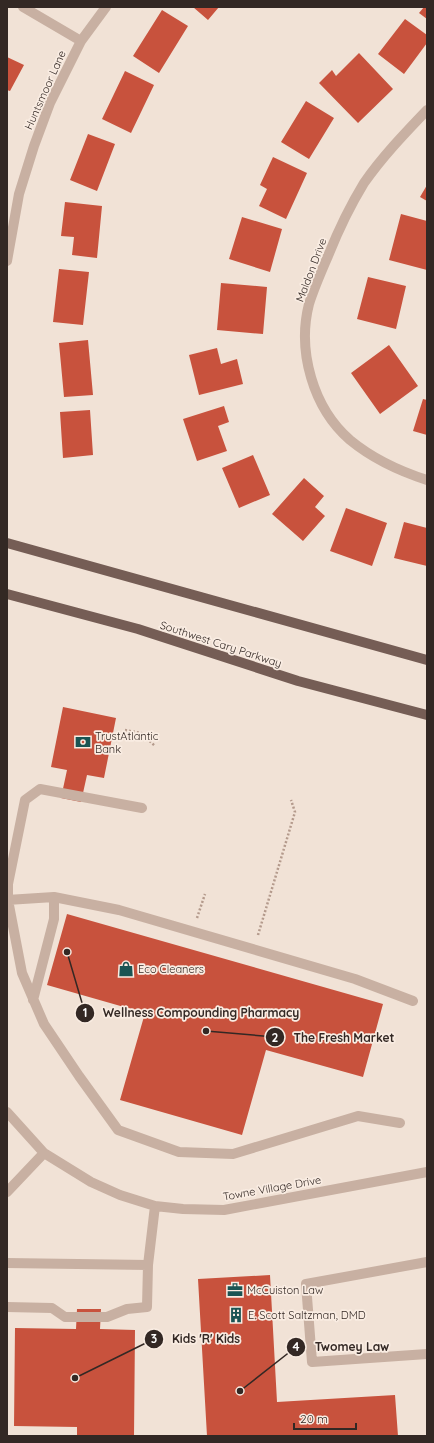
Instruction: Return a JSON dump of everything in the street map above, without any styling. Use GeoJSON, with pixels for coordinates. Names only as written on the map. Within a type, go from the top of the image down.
{"type":"FeatureCollection","features":[{"type":"Feature","properties":{"kind":"main road"},"geometry":{"type":"LineString","coordinates":[[7,543],[427,660]]}},
{"type":"Feature","properties":{"kind":"main road","name":"Southwest Cary Parkway"},"geometry":{"type":"LineString","coordinates":[[7,594],[138,629],[298,682],[427,715]]}},
{"type":"Feature","properties":{"kind":"street"},"geometry":{"type":"LineString","coordinates":[[23,7],[81,41]]}},
{"type":"Feature","properties":{"kind":"street","name":"Huntsmoor Lane"},"geometry":{"type":"LineString","coordinates":[[7,261],[8,244],[19,194],[34,146],[50,103],[81,41],[106,7]]}},
{"type":"Feature","properties":{"kind":"street","name":"Maldon Drive"},"geometry":{"type":"LineString","coordinates":[[427,110],[378,165],[352,204],[334,241],[309,305],[305,348],[309,369],[325,409],[348,438],[363,450],[383,462],[404,473],[427,480]]}},
{"type":"Feature","properties":{"kind":"street"},"geometry":{"type":"LineString","coordinates":[[142,808],[40,789],[26,800],[8,884],[7,900],[22,973],[33,1000],[44,1024],[118,1130],[179,1152],[233,1154],[358,1116],[400,1123]]}},
{"type":"Feature","properties":{"kind":"street"},"geometry":{"type":"LineString","coordinates":[[7,900],[54,897],[119,910],[355,979],[413,1000]]}},
{"type":"Feature","properties":{"kind":"street"},"geometry":{"type":"LineString","coordinates":[[33,1000],[54,920],[54,897]]}},
{"type":"Feature","properties":{"kind":"street","name":"Towne Village Drive"},"geometry":{"type":"LineString","coordinates":[[7,1112],[44,1152],[91,1182],[120,1195],[155,1206],[183,1209],[224,1210],[427,1172]]}},
{"type":"Feature","properties":{"kind":"street"},"geometry":{"type":"LineString","coordinates":[[7,1192],[44,1152]]}},
{"type":"Feature","properties":{"kind":"street"},"geometry":{"type":"LineString","coordinates":[[7,1307],[52,1308],[65,1317],[107,1318],[127,1309],[147,1306],[148,1265],[155,1206]]}},
{"type":"Feature","properties":{"kind":"street"},"geometry":{"type":"LineString","coordinates":[[7,1262],[148,1265]]}},
{"type":"Feature","properties":{"kind":"street"},"geometry":{"type":"LineString","coordinates":[[427,1262],[306,1284],[312,1362],[427,1354]]}},
{"type":"Feature","properties":{"kind":"path"},"geometry":{"type":"LineString","coordinates":[[125,730],[141,733],[155,746]]}},
{"type":"Feature","properties":{"kind":"path"},"geometry":{"type":"LineString","coordinates":[[257,939],[295,812],[291,800]]}},
{"type":"Feature","properties":{"kind":"path"},"geometry":{"type":"LineString","coordinates":[[196,920],[205,894]]}},
{"type":"Feature","properties":{"kind":"building"},"geometry":{"type":"Polygon","coordinates":[[[193,7],[219,7],[208,20],[193,7]]]}},
{"type":"Feature","properties":{"kind":"building"},"geometry":{"type":"Polygon","coordinates":[[[424,7],[427,7],[427,19],[419,13],[424,7]]]}},
{"type":"Feature","properties":{"kind":"building"},"geometry":{"type":"Polygon","coordinates":[[[162,10],[188,26],[159,73],[133,56],[162,10]]]}},
{"type":"Feature","properties":{"kind":"building"},"geometry":{"type":"Polygon","coordinates":[[[405,19],[427,35],[427,43],[404,74],[378,54],[405,19]]]}},
{"type":"Feature","properties":{"kind":"building"},"geometry":{"type":"Polygon","coordinates":[[[359,53],[393,89],[358,123],[319,83],[332,70],[336,76],[359,53]]]}},
{"type":"Feature","properties":{"kind":"building"},"geometry":{"type":"Polygon","coordinates":[[[7,57],[24,65],[10,91],[7,90],[7,57]]]}},
{"type":"Feature","properties":{"kind":"building"},"geometry":{"type":"Polygon","coordinates":[[[125,71],[154,85],[131,133],[102,119],[125,71]]]}},
{"type":"Feature","properties":{"kind":"building"},"geometry":{"type":"Polygon","coordinates":[[[306,101],[334,118],[309,159],[281,142],[306,101]]]}},
{"type":"Feature","properties":{"kind":"building"},"geometry":{"type":"Polygon","coordinates":[[[88,134],[115,144],[97,191],[70,180],[88,134]]]}},
{"type":"Feature","properties":{"kind":"building"},"geometry":{"type":"Polygon","coordinates":[[[273,157],[307,173],[286,219],[259,206],[267,189],[260,185],[273,157]]]}},
{"type":"Feature","properties":{"kind":"building"},"geometry":{"type":"Polygon","coordinates":[[[427,185],[427,201],[420,197],[427,185]]]}},
{"type":"Feature","properties":{"kind":"building"},"geometry":{"type":"Polygon","coordinates":[[[65,202],[102,206],[97,258],[72,255],[74,237],[61,236],[65,202]]]}},
{"type":"Feature","properties":{"kind":"building"},"geometry":{"type":"Polygon","coordinates":[[[401,214],[427,221],[427,270],[389,260],[401,214]]]}},
{"type":"Feature","properties":{"kind":"building"},"geometry":{"type":"Polygon","coordinates":[[[242,217],[282,229],[270,272],[229,259],[242,217]]]}},
{"type":"Feature","properties":{"kind":"building"},"geometry":{"type":"Polygon","coordinates":[[[59,269],[89,272],[83,325],[53,322],[59,269]]]}},
{"type":"Feature","properties":{"kind":"building"},"geometry":{"type":"Polygon","coordinates":[[[368,277],[406,286],[396,329],[357,319],[368,277]]]}},
{"type":"Feature","properties":{"kind":"building"},"geometry":{"type":"Polygon","coordinates":[[[221,283],[267,287],[263,334],[217,330],[221,283]]]}},
{"type":"Feature","properties":{"kind":"building"},"geometry":{"type":"Polygon","coordinates":[[[88,340],[93,395],[64,397],[59,343],[88,340]]]}},
{"type":"Feature","properties":{"kind":"building"},"geometry":{"type":"Polygon","coordinates":[[[389,345],[418,386],[380,414],[351,373],[389,345]]]}},
{"type":"Feature","properties":{"kind":"building"},"geometry":{"type":"Polygon","coordinates":[[[217,348],[221,364],[237,359],[243,384],[199,395],[189,355],[217,348]]]}},
{"type":"Feature","properties":{"kind":"building"},"geometry":{"type":"Polygon","coordinates":[[[423,399],[427,400],[427,435],[413,431],[423,399]]]}},
{"type":"Feature","properties":{"kind":"building"},"geometry":{"type":"Polygon","coordinates":[[[224,406],[229,422],[218,426],[227,451],[197,461],[183,419],[224,406]]]}},
{"type":"Feature","properties":{"kind":"building"},"geometry":{"type":"Polygon","coordinates":[[[90,410],[93,455],[63,458],[60,412],[90,410]]]}},
{"type":"Feature","properties":{"kind":"building"},"geometry":{"type":"Polygon","coordinates":[[[253,455],[270,495],[239,508],[222,468],[253,455]]]}},
{"type":"Feature","properties":{"kind":"building"},"geometry":{"type":"Polygon","coordinates":[[[304,478],[324,496],[315,507],[325,516],[303,541],[272,514],[304,478]]]}},
{"type":"Feature","properties":{"kind":"building"},"geometry":{"type":"Polygon","coordinates":[[[346,508],[387,523],[372,566],[330,551],[346,508]]]}},
{"type":"Feature","properties":{"kind":"building"},"geometry":{"type":"Polygon","coordinates":[[[404,522],[427,528],[427,566],[394,558],[404,522]]]}},
{"type":"Feature","properties":{"kind":"building","name":"TrustAtlantic Bank"},"geometry":{"type":"Polygon","coordinates":[[[63,707],[116,718],[104,778],[87,775],[81,802],[61,798],[67,770],[51,767],[63,707]]]}},
{"type":"Feature","properties":{"kind":"building"},"geometry":{"type":"Polygon","coordinates":[[[67,914],[383,1004],[363,1077],[266,1050],[242,1135],[120,1100],[145,1013],[47,985],[67,914]]]}},
{"type":"Feature","properties":{"kind":"building"},"geometry":{"type":"Polygon","coordinates":[[[270,1275],[277,1402],[395,1395],[398,1436],[207,1436],[198,1279],[270,1275]]]}},
{"type":"Feature","properties":{"kind":"building"},"geometry":{"type":"Polygon","coordinates":[[[77,1309],[101,1309],[100,1329],[135,1330],[134,1436],[77,1436],[77,1427],[14,1426],[15,1328],[76,1329],[77,1309]]]}},
{"type":"Feature","properties":{"kind":"place","name":"TrustAtlantic Bank"},"geometry":{"type":"Point","coordinates":[83,742]}},
{"type":"Feature","properties":{"kind":"place","name":"Wellness Compounding Pharmacy"},"geometry":{"type":"Point","coordinates":[67,952]}},
{"type":"Feature","properties":{"kind":"place","name":"Eco Cleaners"},"geometry":{"type":"Point","coordinates":[126,969]}},
{"type":"Feature","properties":{"kind":"place","name":"The Fresh Market"},"geometry":{"type":"Point","coordinates":[206,1031]}},
{"type":"Feature","properties":{"kind":"place","name":"McCuiston Law"},"geometry":{"type":"Point","coordinates":[235,1290]}},
{"type":"Feature","properties":{"kind":"place","name":"E. Scott Saltzman, DMD"},"geometry":{"type":"Point","coordinates":[236,1315]}},
{"type":"Feature","properties":{"kind":"place","name":"Kids 'R' Kids"},"geometry":{"type":"Point","coordinates":[75,1378]}},
{"type":"Feature","properties":{"kind":"place","name":"Twomey Law"},"geometry":{"type":"Point","coordinates":[240,1391]}}]}
